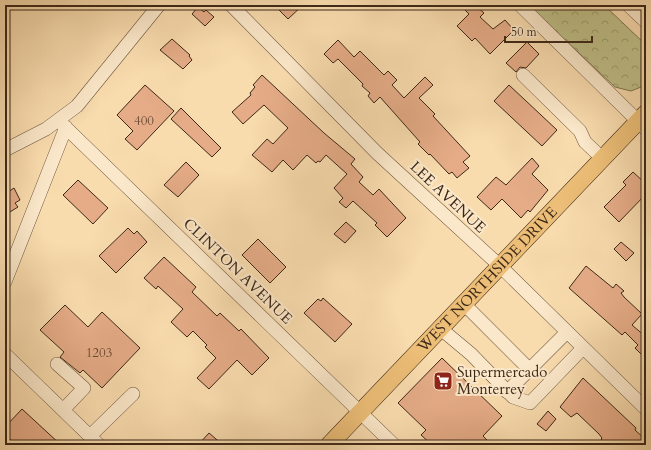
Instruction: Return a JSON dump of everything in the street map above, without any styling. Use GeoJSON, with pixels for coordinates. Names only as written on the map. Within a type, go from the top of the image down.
{"type":"FeatureCollection","features":[{"type":"Feature","properties":{"kind":"main road","name":"WEST NORTHSIDE DRIVE"},"geometry":{"type":"LineString","coordinates":[[329,445],[603,159],[643,121]]}},
{"type":"Feature","properties":{"kind":"street"},"geometry":{"type":"LineString","coordinates":[[5,282],[62,124],[160,5]]}},
{"type":"Feature","properties":{"kind":"street","name":"LEE AVENUE"},"geometry":{"type":"LineString","coordinates":[[231,5],[377,152],[500,266],[646,409]]}},
{"type":"Feature","properties":{"kind":"street"},"geometry":{"type":"LineString","coordinates":[[520,5],[643,121]]}},
{"type":"Feature","properties":{"kind":"street"},"geometry":{"type":"LineString","coordinates":[[628,5],[646,21]]}},
{"type":"Feature","properties":{"kind":"street"},"geometry":{"type":"LineString","coordinates":[[523,75],[580,131],[585,142],[603,159]]}},
{"type":"Feature","properties":{"kind":"street"},"geometry":{"type":"LineString","coordinates":[[5,150],[62,124]]}},
{"type":"Feature","properties":{"kind":"street","name":"CLINTON AVENUE"},"geometry":{"type":"LineString","coordinates":[[62,124],[394,445]]}},
{"type":"Feature","properties":{"kind":"street"},"geometry":{"type":"LineString","coordinates":[[464,304],[530,370]]}},
{"type":"Feature","properties":{"kind":"street"},"geometry":{"type":"LineString","coordinates":[[440,329],[471,354],[512,397],[530,403],[583,348]]}},
{"type":"Feature","properties":{"kind":"street"},"geometry":{"type":"LineString","coordinates":[[507,392],[567,332]]}},
{"type":"Feature","properties":{"kind":"street"},"geometry":{"type":"LineString","coordinates":[[5,354],[94,440],[133,394]]}},
{"type":"Feature","properties":{"kind":"street"},"geometry":{"type":"LineString","coordinates":[[57,364],[84,388],[63,410]]}},
{"type":"Feature","properties":{"kind":"green space"},"geometry":{"type":"Polygon","coordinates":[[[528,5],[604,5],[646,45],[646,85],[631,91],[615,87],[528,5]]]}},
{"type":"Feature","properties":{"kind":"building"},"geometry":{"type":"Polygon","coordinates":[[[274,5],[303,5],[288,19],[274,5]]]}},
{"type":"Feature","properties":{"kind":"building"},"geometry":{"type":"Polygon","coordinates":[[[460,5],[475,5],[484,13],[480,17],[493,29],[505,20],[514,30],[490,54],[475,38],[472,41],[457,26],[469,14],[460,5]]]}},
{"type":"Feature","properties":{"kind":"building"},"geometry":{"type":"Polygon","coordinates":[[[198,7],[204,12],[206,10],[214,17],[205,26],[192,14],[198,7]]]}},
{"type":"Feature","properties":{"kind":"building"},"geometry":{"type":"Polygon","coordinates":[[[172,39],[190,55],[189,56],[192,60],[183,69],[160,50],[172,39]]]}},
{"type":"Feature","properties":{"kind":"building"},"geometry":{"type":"Polygon","coordinates":[[[338,40],[354,57],[360,51],[384,75],[388,71],[397,80],[392,85],[404,98],[425,77],[433,85],[419,98],[435,114],[433,116],[470,156],[463,162],[469,168],[457,178],[452,172],[449,174],[418,144],[420,142],[380,97],[374,103],[368,96],[370,93],[362,86],[363,84],[338,59],[333,63],[324,54],[338,40]]]}},
{"type":"Feature","properties":{"kind":"building"},"geometry":{"type":"Polygon","coordinates":[[[527,42],[539,54],[526,68],[520,67],[516,72],[506,63],[527,42]]]}},
{"type":"Feature","properties":{"kind":"building"},"geometry":{"type":"Polygon","coordinates":[[[262,75],[324,133],[355,159],[351,164],[363,177],[359,182],[373,195],[379,189],[406,218],[387,237],[375,225],[377,223],[353,201],[346,208],[339,202],[343,198],[334,188],[347,174],[326,155],[320,162],[318,161],[316,163],[307,155],[293,170],[283,160],[272,172],[252,155],[267,139],[273,144],[288,128],[264,105],[243,124],[232,112],[251,95],[250,93],[255,87],[253,85],[262,75]]]}},
{"type":"Feature","properties":{"kind":"building"},"geometry":{"type":"Polygon","coordinates":[[[145,85],[174,111],[137,150],[125,139],[133,131],[117,115],[145,85]]]}},
{"type":"Feature","properties":{"kind":"building"},"geometry":{"type":"Polygon","coordinates":[[[509,85],[557,130],[542,146],[494,101],[509,85]]]}},
{"type":"Feature","properties":{"kind":"building"},"geometry":{"type":"Polygon","coordinates":[[[181,108],[221,148],[212,157],[171,119],[181,108]]]}},
{"type":"Feature","properties":{"kind":"building"},"geometry":{"type":"Polygon","coordinates":[[[532,158],[539,166],[532,174],[548,190],[530,212],[528,210],[521,218],[502,199],[491,210],[477,197],[496,177],[506,185],[532,158]]]}},
{"type":"Feature","properties":{"kind":"building"},"geometry":{"type":"Polygon","coordinates":[[[186,162],[199,175],[178,197],[164,185],[186,162]]]}},
{"type":"Feature","properties":{"kind":"building"},"geometry":{"type":"Polygon","coordinates":[[[633,172],[646,184],[646,194],[619,222],[604,207],[626,185],[623,182],[633,172]]]}},
{"type":"Feature","properties":{"kind":"building"},"geometry":{"type":"Polygon","coordinates":[[[78,180],[108,208],[93,224],[63,195],[78,180]]]}},
{"type":"Feature","properties":{"kind":"building"},"geometry":{"type":"Polygon","coordinates":[[[5,186],[8,192],[14,188],[20,200],[15,203],[18,207],[5,215],[5,186]]]}},
{"type":"Feature","properties":{"kind":"building"},"geometry":{"type":"Polygon","coordinates":[[[346,222],[356,231],[345,243],[334,234],[346,222]]]}},
{"type":"Feature","properties":{"kind":"building"},"geometry":{"type":"Polygon","coordinates":[[[128,228],[134,234],[137,231],[147,242],[116,273],[99,256],[128,228]]]}},
{"type":"Feature","properties":{"kind":"building"},"geometry":{"type":"Polygon","coordinates":[[[258,239],[286,267],[270,283],[242,255],[258,239]]]}},
{"type":"Feature","properties":{"kind":"building"},"geometry":{"type":"Polygon","coordinates":[[[621,242],[634,253],[626,261],[614,249],[621,242]]]}},
{"type":"Feature","properties":{"kind":"building"},"geometry":{"type":"Polygon","coordinates":[[[164,257],[196,287],[192,292],[217,316],[220,313],[239,331],[241,329],[269,358],[252,375],[237,360],[209,389],[197,378],[216,358],[205,347],[207,345],[193,331],[187,337],[171,322],[183,309],[158,286],[156,289],[144,278],[164,257]]]}},
{"type":"Feature","properties":{"kind":"building"},"geometry":{"type":"Polygon","coordinates":[[[586,266],[613,288],[616,284],[624,291],[621,293],[624,297],[642,314],[632,325],[646,337],[646,359],[635,348],[638,345],[625,332],[622,335],[569,288],[586,266]]]}},
{"type":"Feature","properties":{"kind":"building"},"geometry":{"type":"Polygon","coordinates":[[[323,298],[352,324],[335,342],[304,313],[318,299],[321,301],[323,298]]]}},
{"type":"Feature","properties":{"kind":"building"},"geometry":{"type":"Polygon","coordinates":[[[65,305],[88,327],[102,312],[140,348],[102,388],[83,370],[80,373],[60,357],[64,352],[40,330],[65,305]]]}},
{"type":"Feature","properties":{"kind":"building","name":"Supermercado Monterrey"},"geometry":{"type":"Polygon","coordinates":[[[442,358],[502,416],[483,436],[492,445],[432,445],[421,435],[426,430],[398,403],[442,358]]]}},
{"type":"Feature","properties":{"kind":"building"},"geometry":{"type":"Polygon","coordinates":[[[583,378],[636,428],[635,430],[646,440],[646,445],[607,445],[601,439],[602,438],[599,434],[577,413],[571,417],[560,407],[583,378]]]}},
{"type":"Feature","properties":{"kind":"building"},"geometry":{"type":"Polygon","coordinates":[[[22,409],[61,445],[16,445],[5,434],[5,427],[22,409]]]}},
{"type":"Feature","properties":{"kind":"building"},"geometry":{"type":"Polygon","coordinates":[[[548,411],[556,419],[546,431],[537,424],[548,411]]]}},
{"type":"Feature","properties":{"kind":"building"},"geometry":{"type":"Polygon","coordinates":[[[209,433],[223,445],[198,445],[209,433]]]}},
{"type":"Feature","properties":{"kind":"place","name":"Supermercado Monterrey"},"geometry":{"type":"Point","coordinates":[443,381]}}]}
